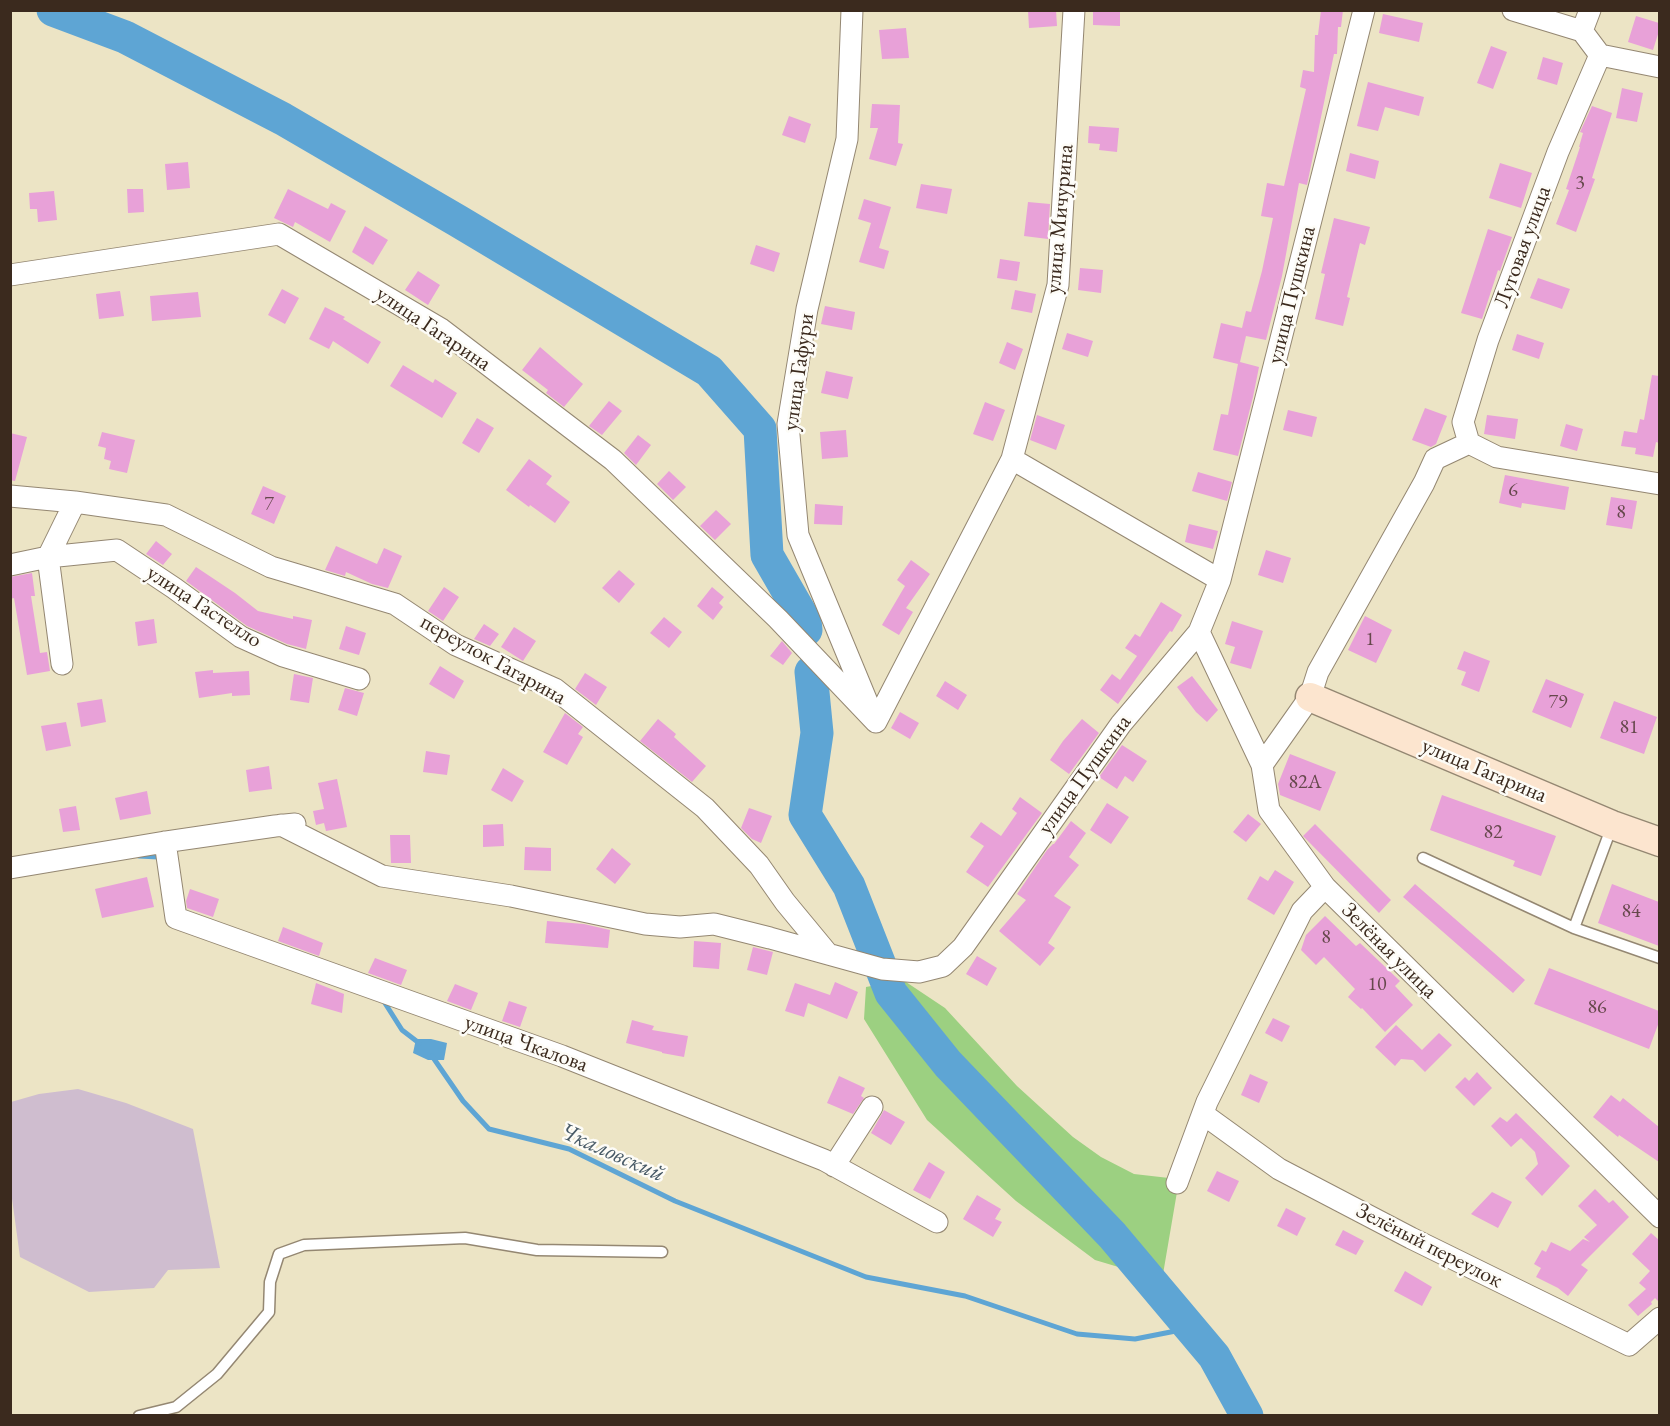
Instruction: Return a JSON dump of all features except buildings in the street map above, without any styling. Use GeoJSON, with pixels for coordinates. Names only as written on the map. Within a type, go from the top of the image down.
{"type":"FeatureCollection","features":[{"type":"Feature","properties":{"kind":"street","name":"улица Гафури"},"geometry":{"type":"LineString","coordinates":[[852,10],[847,139],[807,309],[788,424],[798,535],[876,722]]}},
{"type":"Feature","properties":{"kind":"street","name":"улица Мичурина"},"geometry":{"type":"LineString","coordinates":[[876,722],[1012,459],[1058,285],[1074,10]]}},
{"type":"Feature","properties":{"kind":"street","name":"улица Пушкина"},"geometry":{"type":"LineString","coordinates":[[828,954],[882,969],[919,972],[943,966],[963,946],[1121,724],[1199,632],[1220,580],[1364,10]]}},
{"type":"Feature","properties":{"kind":"street"},"geometry":{"type":"LineString","coordinates":[[1513,10],[1582,31],[1600,56],[1659,67]]}},
{"type":"Feature","properties":{"kind":"street"},"geometry":{"type":"LineString","coordinates":[[1582,31],[1590,10]]}},
{"type":"Feature","properties":{"kind":"street","name":"Луговая улица"},"geometry":{"type":"LineString","coordinates":[[1469,443],[1463,422],[1488,340],[1558,153],[1600,56]]}},
{"type":"Feature","properties":{"kind":"street","name":"улица Гагарина"},"geometry":{"type":"LineString","coordinates":[[10,275],[279,234],[441,329],[613,460],[778,619],[876,722]]}},
{"type":"Feature","properties":{"kind":"street"},"geometry":{"type":"LineString","coordinates":[[1262,765],[1310,697],[1323,662],[1424,483],[1435,459],[1469,443],[1497,457],[1659,484]]}},
{"type":"Feature","properties":{"kind":"street"},"geometry":{"type":"LineString","coordinates":[[1012,459],[1220,580]]}},
{"type":"Feature","properties":{"kind":"street","name":"переулок Гагарина"},"geometry":{"type":"LineString","coordinates":[[10,496],[75,502],[166,515],[271,567],[395,604],[456,645],[555,689],[705,808],[759,865],[785,902],[828,954]]}},
{"type":"Feature","properties":{"kind":"street"},"geometry":{"type":"LineString","coordinates":[[62,664],[48,557],[75,502]]}},
{"type":"Feature","properties":{"kind":"street","name":"улица Гастелло"},"geometry":{"type":"LineString","coordinates":[[10,565],[48,557],[117,550],[241,637],[283,656],[359,679]]}},
{"type":"Feature","properties":{"kind":"street","name":"Зелёная улица"},"geometry":{"type":"LineString","coordinates":[[1199,632],[1262,765],[1269,810],[1325,887],[1659,1217]]}},
{"type":"Feature","properties":{"kind":"street","name":"улица Гагарина"},"geometry":{"type":"LineString","coordinates":[[1310,697],[1612,825],[1659,842]]}},
{"type":"Feature","properties":{"kind":"street"},"geometry":{"type":"LineString","coordinates":[[10,868],[165,842],[281,825],[308,824]]}},
{"type":"Feature","properties":{"kind":"street"},"geometry":{"type":"LineString","coordinates":[[281,825],[382,876],[511,897],[645,924],[680,927],[714,924],[828,954]]}},
{"type":"Feature","properties":{"kind":"street","name":"улица Чкалова"},"geometry":{"type":"LineString","coordinates":[[165,842],[176,918],[562,1056],[824,1160],[937,1222]]}},
{"type":"Feature","properties":{"kind":"street"},"geometry":{"type":"LineString","coordinates":[[1177,1184],[1210,1096],[1302,911],[1325,887]]}},
{"type":"Feature","properties":{"kind":"street"},"geometry":{"type":"LineString","coordinates":[[834,1166],[872,1107]]}},
{"type":"Feature","properties":{"kind":"street","name":"Зелёный переулок"},"geometry":{"type":"LineString","coordinates":[[1203,1114],[1279,1169],[1411,1238],[1629,1345],[1659,1318]]}},
{"type":"Feature","properties":{"kind":"lane"},"geometry":{"type":"LineString","coordinates":[[1574,928],[1612,825]]}},
{"type":"Feature","properties":{"kind":"lane"},"geometry":{"type":"LineString","coordinates":[[1423,858],[1574,928],[1659,958]]}},
{"type":"Feature","properties":{"kind":"lane"},"geometry":{"type":"LineString","coordinates":[[139,1416],[176,1407],[217,1374],[269,1312],[270,1282],[279,1254],[304,1245],[465,1238],[537,1250],[662,1252]]}},
{"type":"Feature","properties":{"kind":"shaded area"},"geometry":{"type":"Polygon","coordinates":[[[78,1089],[126,1103],[193,1129],[220,1268],[168,1270],[154,1288],[89,1292],[20,1257],[10,1184],[11,1102],[39,1094],[78,1089]]]}},
{"type":"Feature","properties":{"kind":"green space"},"geometry":{"type":"Polygon","coordinates":[[[903,980],[945,1008],[1017,1086],[1073,1137],[1101,1157],[1134,1174],[1169,1178],[1177,1192],[1162,1280],[1095,1260],[1016,1201],[927,1120],[864,1019],[866,987],[903,980]]]}},
{"type":"Feature","properties":{"kind":"water"},"geometry":{"type":"Polygon","coordinates":[[[416,1039],[431,1039],[447,1043],[444,1060],[428,1060],[413,1053],[416,1039]]]}},
{"type":"Feature","properties":{"kind":"waterway"},"geometry":{"type":"LineString","coordinates":[[53,10],[125,37],[283,119],[709,371],[760,429],[767,555],[805,621],[806,630]]}},
{"type":"Feature","properties":{"kind":"waterway"},"geometry":{"type":"LineString","coordinates":[[811,672],[817,733],[805,815],[849,886],[891,993],[948,1064],[1113,1236],[1214,1356],[1247,1416]]}},
{"type":"Feature","properties":{"kind":"waterway","name":"Чкаловский"},"geometry":{"type":"LineString","coordinates":[[139,856],[158,857],[161,860]]}},
{"type":"Feature","properties":{"kind":"waterway","name":"Чкаловский"},"geometry":{"type":"LineString","coordinates":[[383,1000],[402,1030],[419,1043]]}},
{"type":"Feature","properties":{"kind":"waterway","name":"Чкаловский"},"geometry":{"type":"LineString","coordinates":[[432,1056],[463,1101],[489,1129],[569,1149],[675,1201],[866,1277],[965,1296],[1077,1334],[1135,1339],[1191,1328]]}}]}
